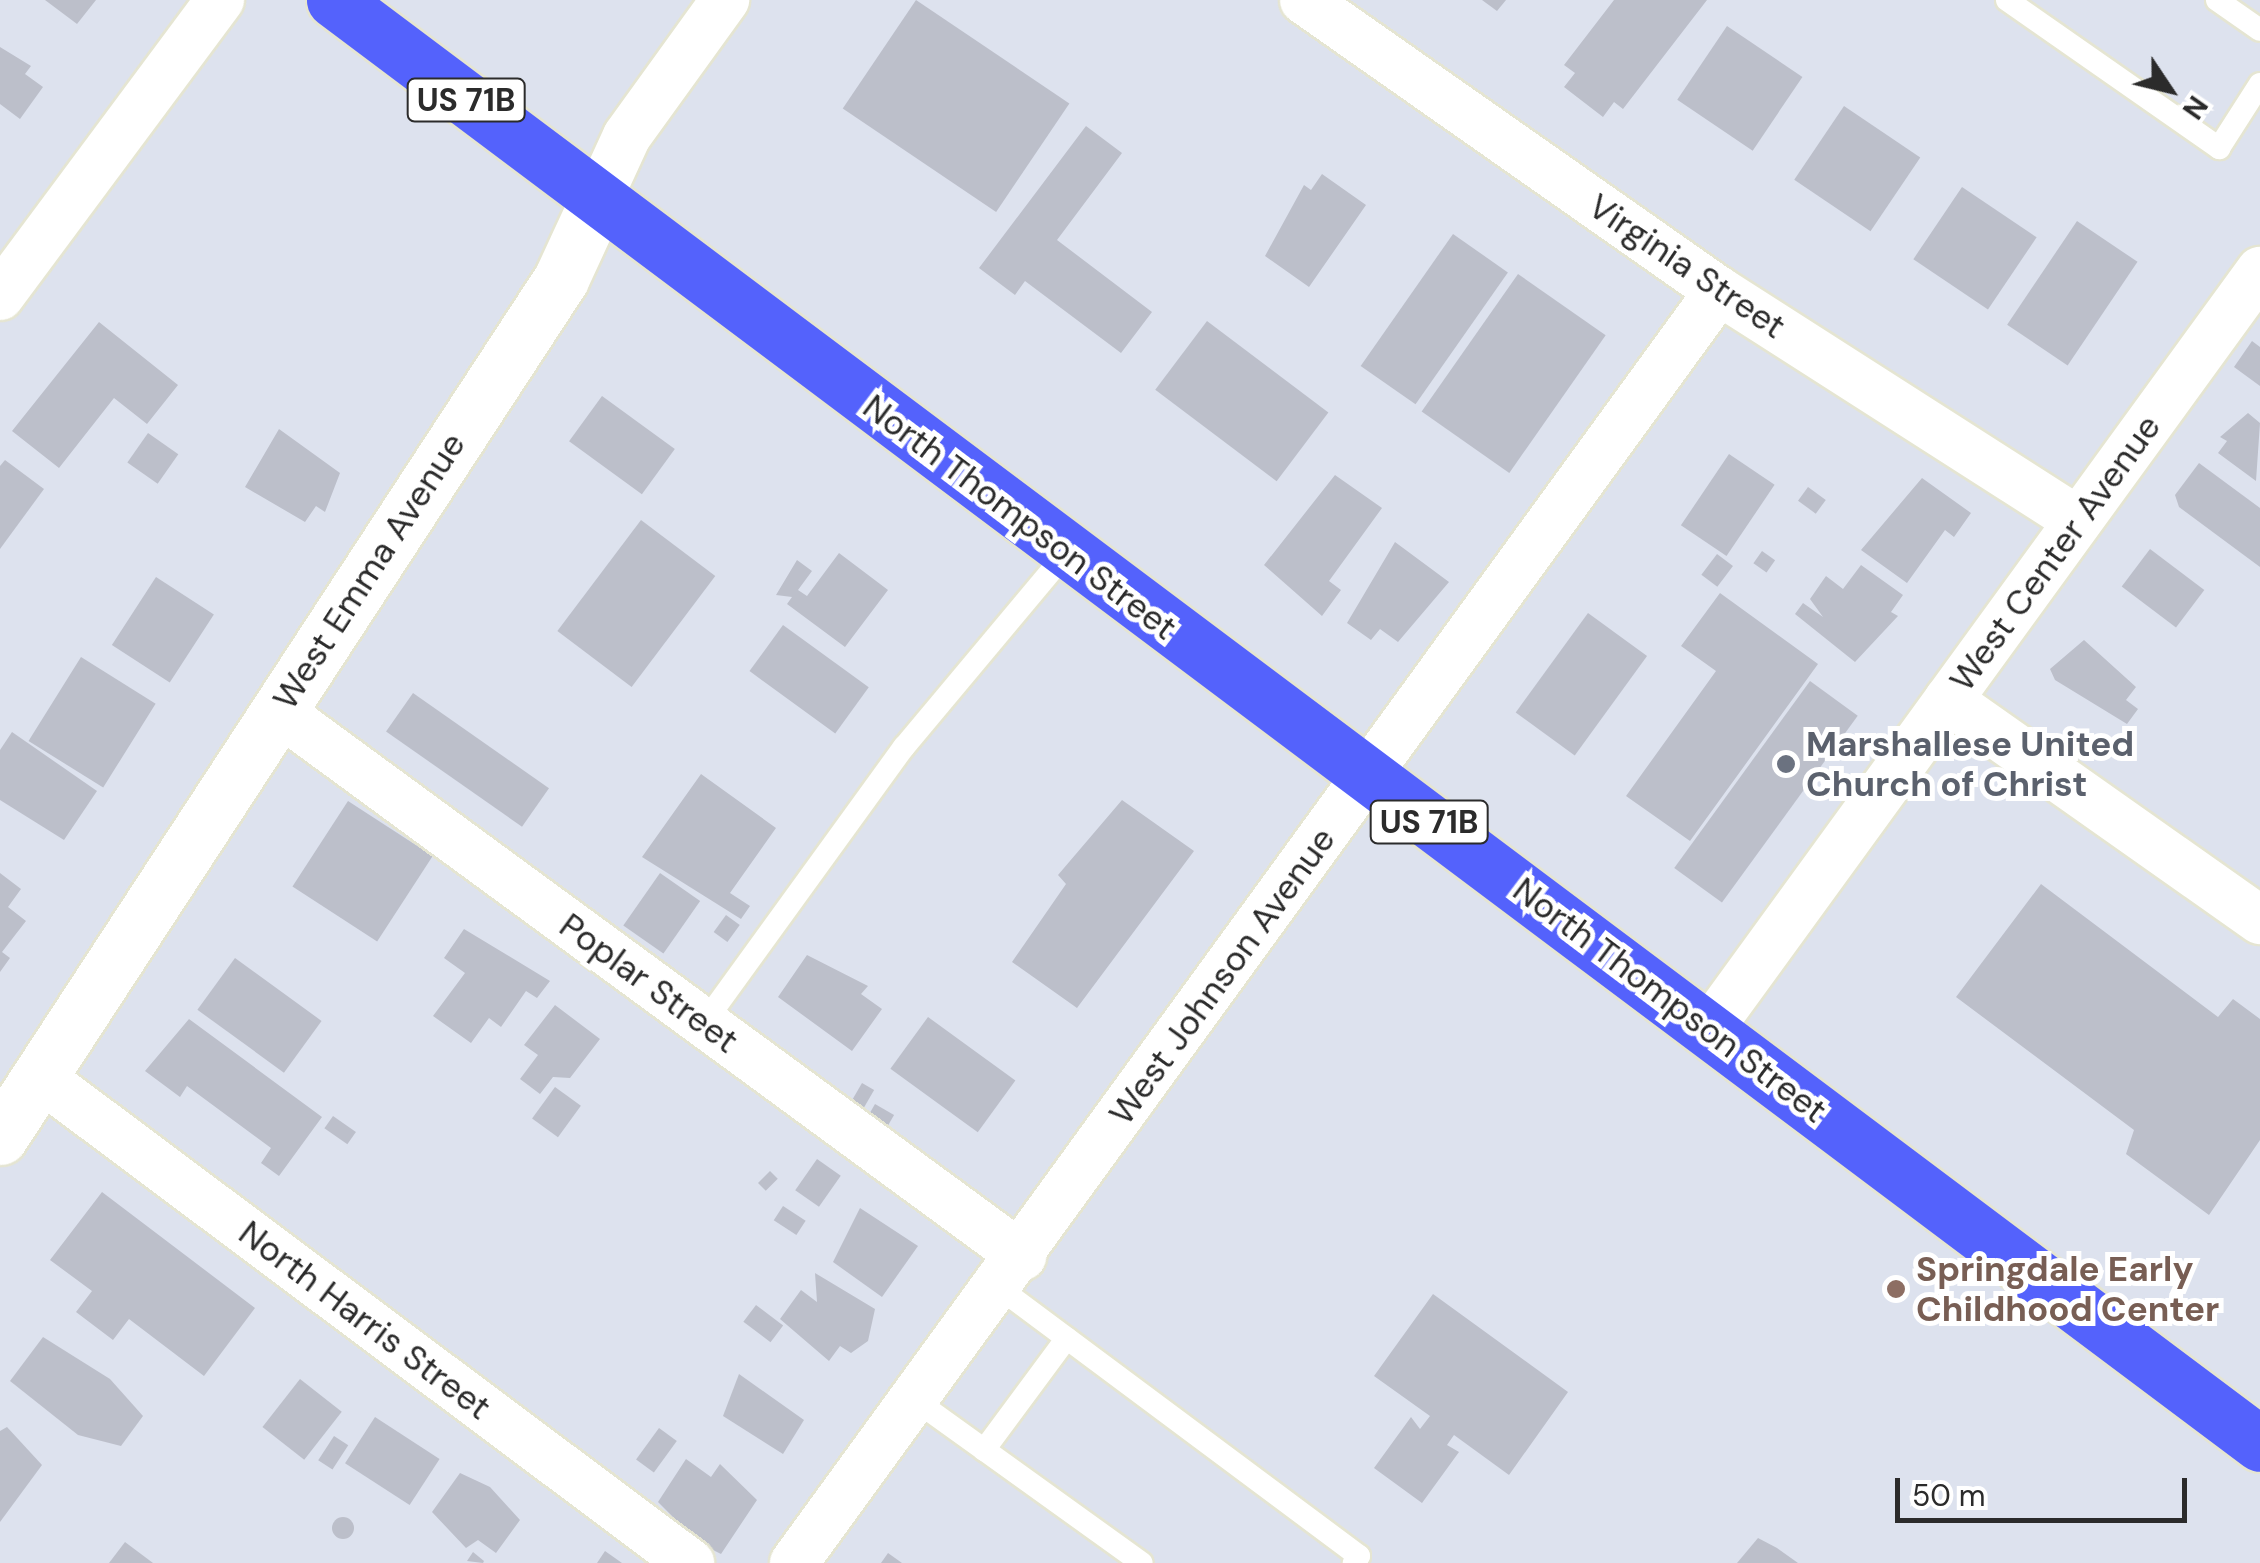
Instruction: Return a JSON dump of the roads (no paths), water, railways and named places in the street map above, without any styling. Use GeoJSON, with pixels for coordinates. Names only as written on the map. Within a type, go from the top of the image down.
{"type":"FeatureCollection","features":[{"type":"Feature","properties":{"kind":"main road","name":"US 71B"},"geometry":{"type":"LineString","coordinates":[[334,0],[598,199]]}},
{"type":"Feature","properties":{"kind":"main road","name":"North Thompson Street"},"geometry":{"type":"LineString","coordinates":[[598,199],[1366,776],[1710,1028],[2260,1444]]}},
{"type":"Feature","properties":{"kind":"street"},"geometry":{"type":"LineString","coordinates":[[0,296],[220,0]]}},
{"type":"Feature","properties":{"kind":"street","name":"West Emma Avenue"},"geometry":{"type":"LineString","coordinates":[[0,1137],[561,279],[627,136],[725,0]]}},
{"type":"Feature","properties":{"kind":"street","name":"Virginia Street"},"geometry":{"type":"LineString","coordinates":[[1304,0],[1719,291],[2078,521]]}},
{"type":"Feature","properties":{"kind":"street","name":"West Center Avenue"},"geometry":{"type":"LineString","coordinates":[[1710,1028],[2260,271]]}},
{"type":"Feature","properties":{"kind":"street","name":"West Johnson Avenue"},"geometry":{"type":"LineString","coordinates":[[794,1563],[1719,291]]}},
{"type":"Feature","properties":{"kind":"street"},"geometry":{"type":"LineString","coordinates":[[1948,700],[2260,920]]}},
{"type":"Feature","properties":{"kind":"street","name":"Poplar Street"},"geometry":{"type":"LineString","coordinates":[[277,710],[704,1023],[1010,1271]]}},
{"type":"Feature","properties":{"kind":"street","name":"North Harris Street"},"geometry":{"type":"LineString","coordinates":[[40,1077],[690,1563]]}},
{"type":"Feature","properties":{"kind":"lane"},"geometry":{"type":"LineString","coordinates":[[2007,0],[2219,148],[2260,84]]}},
{"type":"Feature","properties":{"kind":"lane"},"geometry":{"type":"LineString","coordinates":[[2217,0],[2260,30]]}},
{"type":"Feature","properties":{"kind":"lane"},"geometry":{"type":"LineString","coordinates":[[704,1023],[904,747],[1068,552]]}},
{"type":"Feature","properties":{"kind":"lane"},"geometry":{"type":"LineString","coordinates":[[1010,1271],[1067,1338],[1359,1556],[1354,1563]]}},
{"type":"Feature","properties":{"kind":"lane"},"geometry":{"type":"LineString","coordinates":[[984,1450],[1067,1338]]}},
{"type":"Feature","properties":{"kind":"lane"},"geometry":{"type":"LineString","coordinates":[[915,1400],[1142,1563]]}},
{"type":"Feature","properties":{"kind":"place","name":"Marshallese United Church of Christ"},"geometry":{"type":"Point","coordinates":[1786,764]}},
{"type":"Feature","properties":{"kind":"place","name":"Springdale Early Childhood Center"},"geometry":{"type":"Point","coordinates":[1896,1289]}}]}
